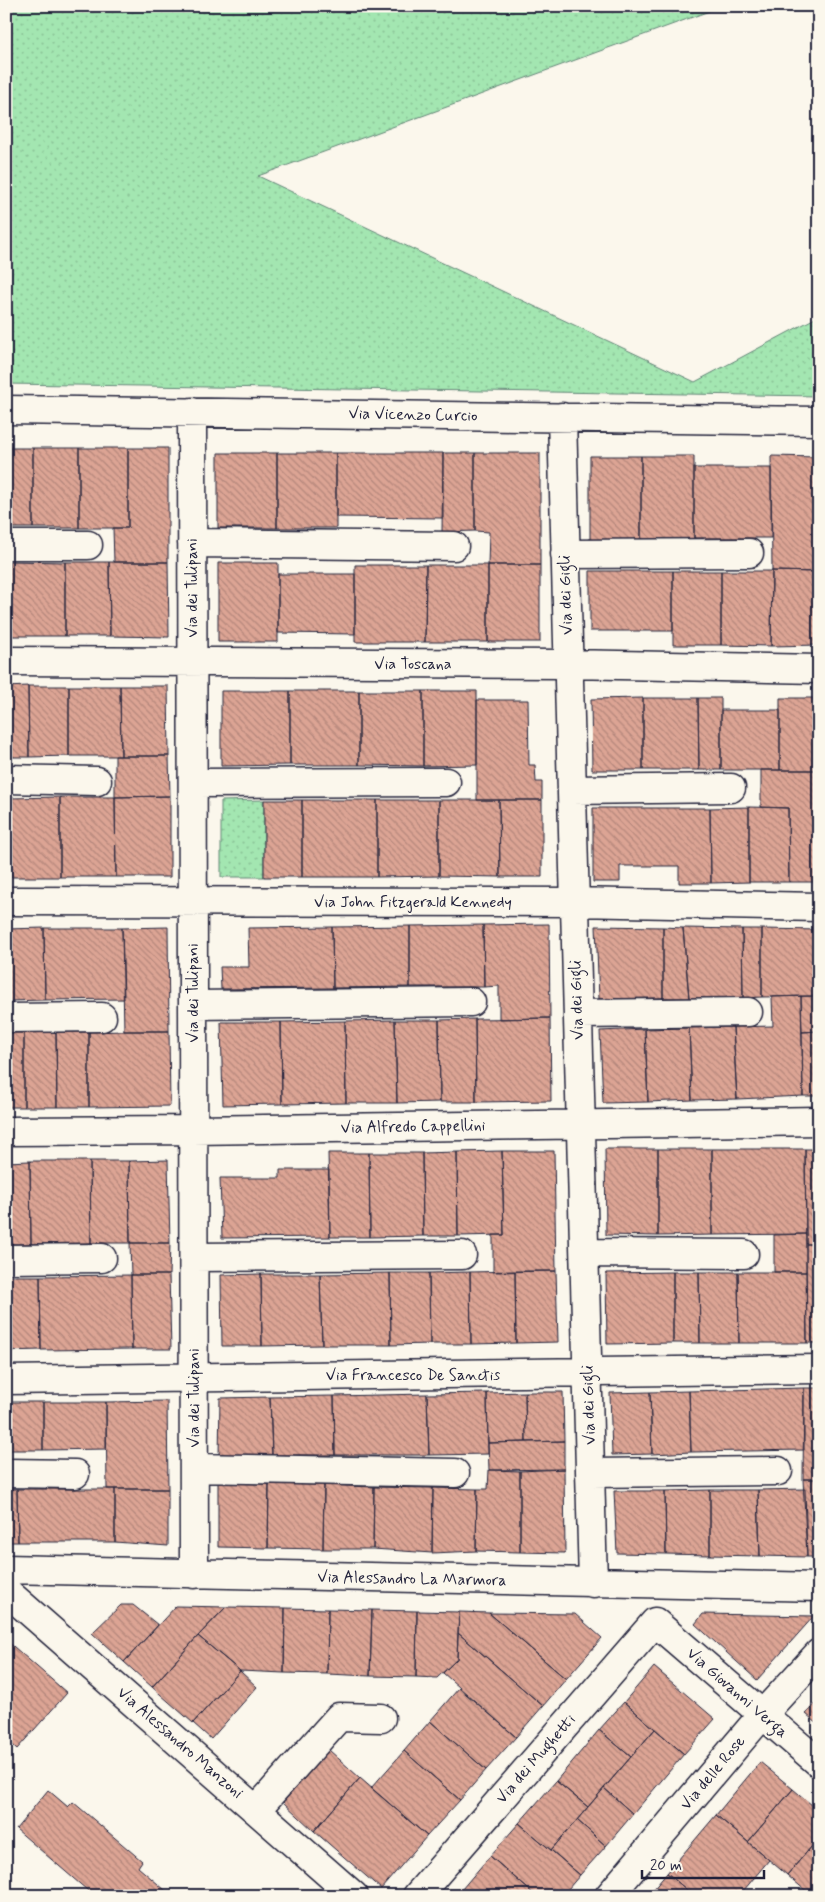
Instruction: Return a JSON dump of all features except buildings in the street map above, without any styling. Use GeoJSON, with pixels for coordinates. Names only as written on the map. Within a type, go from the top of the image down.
{"type":"FeatureCollection","features":[{"type":"Feature","properties":{"kind":"street","name":"Via Vicenzo Curcio"},"geometry":{"type":"LineString","coordinates":[[6,410],[819,421]]}},
{"type":"Feature","properties":{"kind":"street","name":"Via dei Tulipani"},"geometry":{"type":"LineString","coordinates":[[192,412],[194,1574]]}},
{"type":"Feature","properties":{"kind":"street","name":"Via dei Gigli"},"geometry":{"type":"LineString","coordinates":[[562,418],[594,1583]]}},
{"type":"Feature","properties":{"kind":"street"},"geometry":{"type":"LineString","coordinates":[[192,543],[454,546]]}},
{"type":"Feature","properties":{"kind":"street"},"geometry":{"type":"LineString","coordinates":[[6,545],[88,545]]}},
{"type":"Feature","properties":{"kind":"street"},"geometry":{"type":"LineString","coordinates":[[565,554],[749,553]]}},
{"type":"Feature","properties":{"kind":"street","name":"Via Toscana"},"geometry":{"type":"LineString","coordinates":[[6,661],[568,664],[819,670]]}},
{"type":"Feature","properties":{"kind":"street"},"geometry":{"type":"LineString","coordinates":[[6,779],[98,781]]}},
{"type":"Feature","properties":{"kind":"street"},"geometry":{"type":"LineString","coordinates":[[193,783],[446,782]]}},
{"type":"Feature","properties":{"kind":"street"},"geometry":{"type":"LineString","coordinates":[[572,790],[731,788]]}},
{"type":"Feature","properties":{"kind":"street","name":"Via John Fitzgerald Kennedy"},"geometry":{"type":"LineString","coordinates":[[6,901],[574,902],[819,907]]}},
{"type":"Feature","properties":{"kind":"street"},"geometry":{"type":"LineString","coordinates":[[193,1005],[471,1002]]}},
{"type":"Feature","properties":{"kind":"street"},"geometry":{"type":"LineString","coordinates":[[578,1014],[748,1012]]}},
{"type":"Feature","properties":{"kind":"street"},"geometry":{"type":"LineString","coordinates":[[6,1018],[102,1017]]}},
{"type":"Feature","properties":{"kind":"street","name":"Via Alfredo Cappellini"},"geometry":{"type":"LineString","coordinates":[[6,1131],[819,1121]]}},
{"type":"Feature","properties":{"kind":"street"},"geometry":{"type":"LineString","coordinates":[[585,1253],[744,1254]]}},
{"type":"Feature","properties":{"kind":"street"},"geometry":{"type":"LineString","coordinates":[[194,1257],[462,1255]]}},
{"type":"Feature","properties":{"kind":"street"},"geometry":{"type":"LineString","coordinates":[[6,1259],[102,1258]]}},
{"type":"Feature","properties":{"kind":"street","name":"Via Francesco De Sanctis"},"geometry":{"type":"LineString","coordinates":[[6,1380],[194,1376],[588,1374],[819,1368]]}},
{"type":"Feature","properties":{"kind":"street"},"geometry":{"type":"LineString","coordinates":[[194,1468],[455,1473]]}},
{"type":"Feature","properties":{"kind":"street"},"geometry":{"type":"LineString","coordinates":[[591,1473],[778,1471]]}},
{"type":"Feature","properties":{"kind":"street"},"geometry":{"type":"LineString","coordinates":[[6,1473],[75,1474]]}},
{"type":"Feature","properties":{"kind":"street","name":"Via Alessandro La Marmora"},"geometry":{"type":"LineString","coordinates":[[6,1569],[819,1587]]}},
{"type":"Feature","properties":{"kind":"street"},"geometry":{"type":"LineString","coordinates":[[654,1622],[655,1584]]}},
{"type":"Feature","properties":{"kind":"street","name":"Via Alessandro Manzoni"},"geometry":{"type":"LineString","coordinates":[[6,1591],[354,1896]]}},
{"type":"Feature","properties":{"kind":"street","name":"Via Giovanni Verga"},"geometry":{"type":"LineString","coordinates":[[654,1622],[819,1763]]}},
{"type":"Feature","properties":{"kind":"street","name":"Via dei Mughetti"},"geometry":{"type":"LineString","coordinates":[[417,1896],[654,1622]]}},
{"type":"Feature","properties":{"kind":"street","name":"Via delle Rose"},"geometry":{"type":"LineString","coordinates":[[609,1896],[762,1715],[819,1652]]}},
{"type":"Feature","properties":{"kind":"street"},"geometry":{"type":"LineString","coordinates":[[256,1810],[339,1718],[381,1718]]}},
{"type":"Feature","properties":{"kind":"green space"},"geometry":{"type":"Polygon","coordinates":[[[6,6],[723,6],[258,176],[695,382],[819,316],[819,396],[6,384],[6,6]]]}},
{"type":"Feature","properties":{"kind":"green space"},"geometry":{"type":"Polygon","coordinates":[[[264,800],[264,877],[221,877],[221,801],[264,800]]]}}]}
